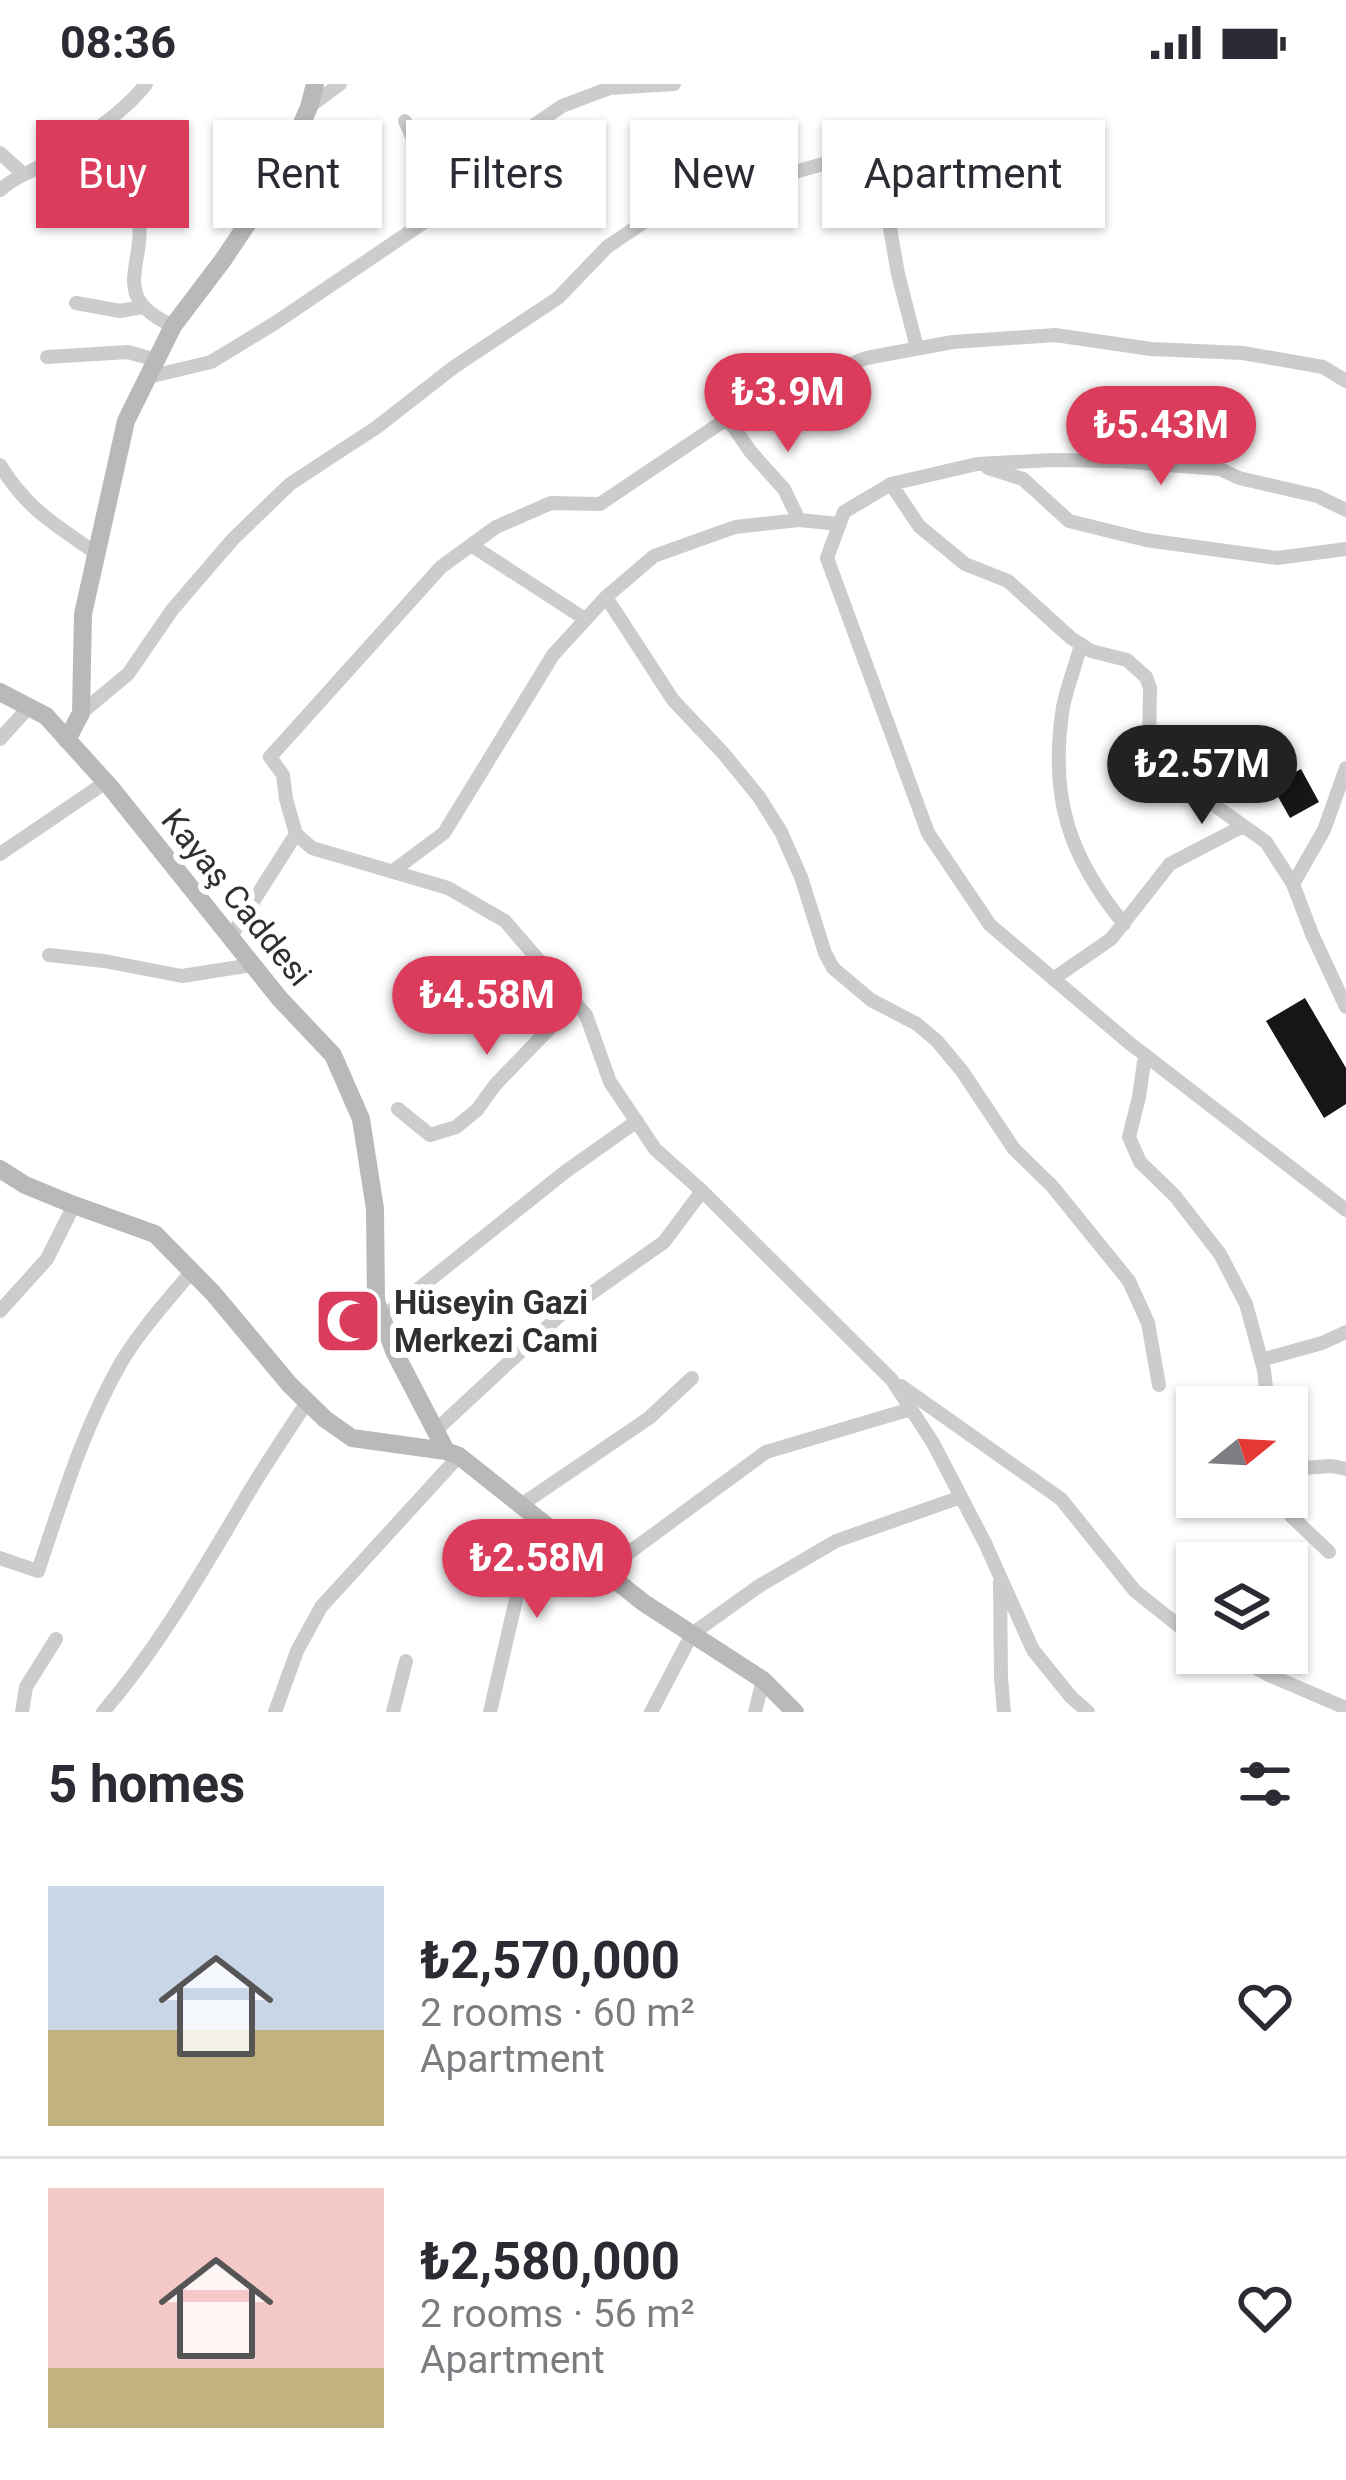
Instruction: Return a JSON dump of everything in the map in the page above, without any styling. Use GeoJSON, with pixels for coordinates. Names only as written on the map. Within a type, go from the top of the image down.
{"type":"FeatureCollection","features":[{"type":"Feature","properties":{"kind":"street"},"geometry":{"type":"LineString","coordinates":[[107,120],[146,84]]}},
{"type":"Feature","properties":{"kind":"street"},"geometry":{"type":"LineString","coordinates":[[68,740],[81,713],[83,614],[126,422],[172,326],[278,178],[315,84]]}},
{"type":"Feature","properties":{"kind":"street"},"geometry":{"type":"LineString","coordinates":[[309,107],[340,84]]}},
{"type":"Feature","properties":{"kind":"street"},"geometry":{"type":"LineString","coordinates":[[542,120],[562,106],[610,88],[674,84]]}},
{"type":"Feature","properties":{"kind":"street"},"geometry":{"type":"LineString","coordinates":[[0,153],[23,174]]}},
{"type":"Feature","properties":{"kind":"street"},"geometry":{"type":"LineString","coordinates":[[81,713],[128,674],[172,610],[233,539],[290,484],[558,298],[607,247],[663,209],[822,164]]}},
{"type":"Feature","properties":{"kind":"street"},"geometry":{"type":"LineString","coordinates":[[0,190],[36,168]]}},
{"type":"Feature","properties":{"kind":"street"},"geometry":{"type":"LineString","coordinates":[[139,228],[132,286],[142,307],[172,326]]}},
{"type":"Feature","properties":{"kind":"street"},"geometry":{"type":"LineString","coordinates":[[47,357],[128,352],[152,369],[211,362],[416,228]]}},
{"type":"Feature","properties":{"kind":"street"},"geometry":{"type":"LineString","coordinates":[[890,228],[917,348]]}},
{"type":"Feature","properties":{"kind":"street"},"geometry":{"type":"LineString","coordinates":[[76,303],[121,311],[142,307]]}},
{"type":"Feature","properties":{"kind":"street"},"geometry":{"type":"LineString","coordinates":[[1176,1623],[1136,1591],[1061,1499],[892,1380],[655,1149],[610,1082],[586,1015],[505,921],[448,888],[312,848],[296,834],[284,775],[270,757],[441,567],[496,527],[550,503],[600,504],[728,419],[866,358],[953,341],[1054,335],[1151,349],[1243,353],[1323,367],[1346,381]]}},
{"type":"Feature","properties":{"kind":"street"},"geometry":{"type":"LineString","coordinates":[[728,419],[784,489],[799,520]]}},
{"type":"Feature","properties":{"kind":"street"},"geometry":{"type":"LineString","coordinates":[[1346,510],[1316,496],[1220,469],[1120,461],[977,464],[891,484],[844,512],[827,558],[928,833],[990,925],[1145,1055],[1346,1210]]}},
{"type":"Feature","properties":{"kind":"street"},"geometry":{"type":"LineString","coordinates":[[977,464],[1023,479],[1069,521],[1146,540],[1277,558],[1346,549]]}},
{"type":"Feature","properties":{"kind":"street"},"geometry":{"type":"LineString","coordinates":[[0,465],[39,514],[96,553]]}},
{"type":"Feature","properties":{"kind":"street"},"geometry":{"type":"LineString","coordinates":[[891,484],[919,526],[965,564],[1008,581],[1091,651],[1127,660],[1146,677],[1149,745],[1169,773],[1266,842],[1293,884],[1346,1007]]}},
{"type":"Feature","properties":{"kind":"street"},"geometry":{"type":"LineString","coordinates":[[392,871],[444,833],[553,655],[606,597],[654,556],[735,527],[799,520],[839,524]]}},
{"type":"Feature","properties":{"kind":"street"},"geometry":{"type":"LineString","coordinates":[[471,545],[585,619]]}},
{"type":"Feature","properties":{"kind":"street"},"geometry":{"type":"LineString","coordinates":[[606,597],[673,700],[724,754],[781,832],[833,968],[871,1000],[938,1041],[1014,1149],[1052,1186],[1129,1281],[1148,1323],[1159,1385]]}},
{"type":"Feature","properties":{"kind":"street"},"geometry":{"type":"LineString","coordinates":[[1081,644],[1064,704],[1061,808],[1100,895],[1124,924]]}},
{"type":"Feature","properties":{"kind":"street","name":"Kayaş Caddesi"},"geometry":{"type":"LineString","coordinates":[[0,692],[46,716],[106,782],[280,999],[333,1055],[362,1119],[375,1209],[376,1301],[394,1351],[453,1454]]}},
{"type":"Feature","properties":{"kind":"street"},"geometry":{"type":"LineString","coordinates":[[0,740],[29,707]]}},
{"type":"Feature","properties":{"kind":"street"},"geometry":{"type":"LineString","coordinates":[[1293,884],[1324,830],[1346,768]]}},
{"type":"Feature","properties":{"kind":"street"},"geometry":{"type":"LineString","coordinates":[[0,854],[106,782]]}},
{"type":"Feature","properties":{"kind":"street"},"geometry":{"type":"LineString","coordinates":[[1053,979],[1111,939],[1170,865],[1243,826]]}},
{"type":"Feature","properties":{"kind":"street"},"geometry":{"type":"LineString","coordinates":[[230,938],[296,834]]}},
{"type":"Feature","properties":{"kind":"street"},"geometry":{"type":"LineString","coordinates":[[49,955],[182,976],[252,965]]}},
{"type":"Feature","properties":{"kind":"street"},"geometry":{"type":"LineString","coordinates":[[398,1109],[430,1136],[456,1127],[575,1002]]}},
{"type":"Feature","properties":{"kind":"street"},"geometry":{"type":"LineString","coordinates":[[1145,1055],[1129,1136],[1140,1162],[1175,1196],[1220,1254],[1246,1304],[1265,1386]]}},
{"type":"Feature","properties":{"kind":"street"},"geometry":{"type":"LineString","coordinates":[[382,1318],[565,1172],[637,1121]]}},
{"type":"Feature","properties":{"kind":"street"},"geometry":{"type":"LineString","coordinates":[[5,1178],[155,1234],[325,1419],[352,1438],[453,1454],[644,1603],[763,1680],[795,1712]]}},
{"type":"Feature","properties":{"kind":"street"},"geometry":{"type":"LineString","coordinates":[[436,1430],[559,1316],[664,1242],[702,1191]]}},
{"type":"Feature","properties":{"kind":"street"},"geometry":{"type":"LineString","coordinates":[[0,1311],[46,1259],[74,1205]]}},
{"type":"Feature","properties":{"kind":"street"},"geometry":{"type":"LineString","coordinates":[[0,1558],[38,1571],[98,1406],[149,1322],[192,1271]]}},
{"type":"Feature","properties":{"kind":"street"},"geometry":{"type":"LineString","coordinates":[[1262,1360],[1346,1332]]}},
{"type":"Feature","properties":{"kind":"street"},"geometry":{"type":"LineString","coordinates":[[490,1712],[528,1511],[649,1418],[692,1378]]}},
{"type":"Feature","properties":{"kind":"street"},"geometry":{"type":"LineString","coordinates":[[892,1380],[961,1497],[1034,1650],[1088,1712]]}},
{"type":"Feature","properties":{"kind":"street"},"geometry":{"type":"LineString","coordinates":[[103,1712],[138,1671],[307,1402]]}},
{"type":"Feature","properties":{"kind":"street"},"geometry":{"type":"LineString","coordinates":[[604,1571],[766,1452],[911,1409]]}},
{"type":"Feature","properties":{"kind":"street"},"geometry":{"type":"LineString","coordinates":[[275,1712],[297,1651],[321,1607],[453,1454]]}},
{"type":"Feature","properties":{"kind":"street"},"geometry":{"type":"LineString","coordinates":[[1308,1468],[1346,1469]]}},
{"type":"Feature","properties":{"kind":"street"},"geometry":{"type":"LineString","coordinates":[[651,1712],[692,1634],[759,1586],[836,1541],[961,1497]]}},
{"type":"Feature","properties":{"kind":"street"},"geometry":{"type":"LineString","coordinates":[[1293,1518],[1329,1552]]}},
{"type":"Feature","properties":{"kind":"street"},"geometry":{"type":"LineString","coordinates":[[1000,1577],[1004,1712]]}},
{"type":"Feature","properties":{"kind":"street"},"geometry":{"type":"LineString","coordinates":[[22,1712],[26,1687],[56,1639]]}},
{"type":"Feature","properties":{"kind":"street"},"geometry":{"type":"LineString","coordinates":[[393,1712],[406,1661]]}},
{"type":"Feature","properties":{"kind":"street"},"geometry":{"type":"LineString","coordinates":[[1266,1674],[1346,1708]]}},
{"type":"Feature","properties":{"kind":"street"},"geometry":{"type":"LineString","coordinates":[[755,1712],[763,1680]]}},
{"type":"Feature","properties":{"kind":"building"},"geometry":{"type":"Polygon","coordinates":[[[1301,769],[1319,802],[1290,818],[1272,786],[1301,769]]]}},
{"type":"Feature","properties":{"kind":"building"},"geometry":{"type":"Polygon","coordinates":[[[1305,998],[1346,1068],[1346,1104],[1324,1118],[1266,1021],[1305,998]]]}},
{"type":"Feature","properties":{"kind":"building","name":"Hüseyin Gazi Merkezi Cami"},"geometry":{"type":"Polygon","coordinates":[[[360,1295],[370,1325],[335,1344],[324,1317],[360,1295]]]}},
{"type":"Feature","properties":{"kind":"place","name":"Hüseyin Gazi Merkezi Cami"},"geometry":{"type":"Point","coordinates":[348,1321]}}]}
